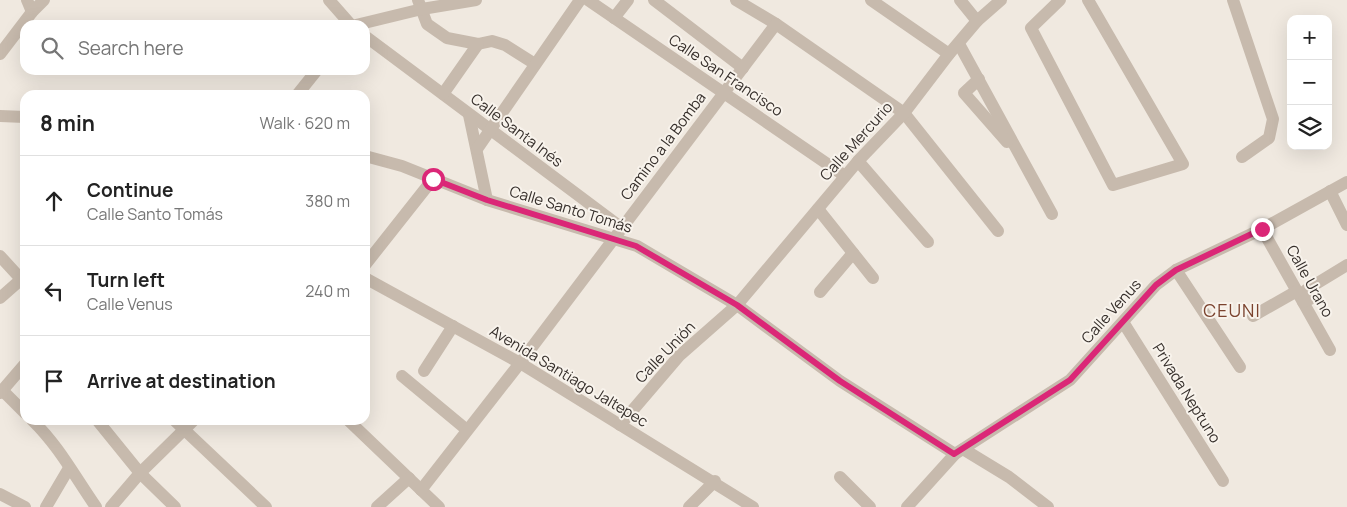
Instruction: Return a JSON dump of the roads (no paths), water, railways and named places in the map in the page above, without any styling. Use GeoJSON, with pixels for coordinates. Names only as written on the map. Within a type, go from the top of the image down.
{"type":"FeatureCollection","features":[{"type":"Feature","properties":{"kind":"street"},"geometry":{"type":"LineString","coordinates":[[21,20],[30,6],[44,0]]}},
{"type":"Feature","properties":{"kind":"street"},"geometry":{"type":"LineString","coordinates":[[329,0],[347,20]]}},
{"type":"Feature","properties":{"kind":"street"},"geometry":{"type":"LineString","coordinates":[[370,20],[420,4],[476,0]]}},
{"type":"Feature","properties":{"kind":"street"},"geometry":{"type":"LineString","coordinates":[[476,149],[580,0]]}},
{"type":"Feature","properties":{"kind":"street","name":"Calle San Francisco"},"geometry":{"type":"LineString","coordinates":[[588,0],[845,176]]}},
{"type":"Feature","properties":{"kind":"street"},"geometry":{"type":"LineString","coordinates":[[614,18],[628,0]]}},
{"type":"Feature","properties":{"kind":"street"},"geometry":{"type":"LineString","coordinates":[[654,0],[743,68]]}},
{"type":"Feature","properties":{"kind":"street"},"geometry":{"type":"LineString","coordinates":[[736,0],[776,24],[904,113],[998,231]]}},
{"type":"Feature","properties":{"kind":"street"},"geometry":{"type":"LineString","coordinates":[[871,0],[949,54]]}},
{"type":"Feature","properties":{"kind":"street"},"geometry":{"type":"LineString","coordinates":[[960,0],[977,21]]}},
{"type":"Feature","properties":{"kind":"street","name":"Calle Mercurio"},"geometry":{"type":"LineString","coordinates":[[737,305],[858,161],[904,113],[977,21],[1001,0]]}},
{"type":"Feature","properties":{"kind":"street"},"geometry":{"type":"LineString","coordinates":[[1060,0],[1031,28],[1113,184],[1183,164],[1088,0]]}},
{"type":"Feature","properties":{"kind":"street"},"geometry":{"type":"LineString","coordinates":[[1233,0],[1273,119],[1269,138],[1242,158]]}},
{"type":"Feature","properties":{"kind":"street"},"geometry":{"type":"LineString","coordinates":[[420,4],[427,24],[447,38],[478,44],[492,41],[504,45],[535,64]]}},
{"type":"Feature","properties":{"kind":"street"},"geometry":{"type":"LineString","coordinates":[[0,54],[20,22]]}},
{"type":"Feature","properties":{"kind":"street","name":"Camino a la Bomba"},"geometry":{"type":"LineString","coordinates":[[420,490],[520,363],[776,24]]}},
{"type":"Feature","properties":{"kind":"street","name":"Calle Santa Inés"},"geometry":{"type":"LineString","coordinates":[[370,40],[622,228]]}},
{"type":"Feature","properties":{"kind":"street"},"geometry":{"type":"LineString","coordinates":[[443,94],[478,44]]}},
{"type":"Feature","properties":{"kind":"street"},"geometry":{"type":"LineString","coordinates":[[959,44],[1052,214]]}},
{"type":"Feature","properties":{"kind":"street"},"geometry":{"type":"LineString","coordinates":[[301,90],[313,75]]}},
{"type":"Feature","properties":{"kind":"street"},"geometry":{"type":"LineString","coordinates":[[979,79],[964,93],[1024,162]]}},
{"type":"Feature","properties":{"kind":"street"},"geometry":{"type":"LineString","coordinates":[[469,114],[487,200]]}},
{"type":"Feature","properties":{"kind":"street"},"geometry":{"type":"LineString","coordinates":[[0,116],[20,117]]}},
{"type":"Feature","properties":{"kind":"street","name":"Calle Santo Tomás"},"geometry":{"type":"LineString","coordinates":[[370,157],[402,166],[487,200],[636,246],[737,305],[840,381],[959,452],[1008,477],[1048,507]]}},
{"type":"Feature","properties":{"kind":"street"},"geometry":{"type":"LineString","coordinates":[[858,161],[928,242]]}},
{"type":"Feature","properties":{"kind":"street"},"geometry":{"type":"LineString","coordinates":[[370,258],[433,179]]}},
{"type":"Feature","properties":{"kind":"street","name":"Calle Venus"},"geometry":{"type":"LineString","coordinates":[[907,507],[959,452],[1070,380],[1156,285],[1176,270],[1262,229],[1347,182]]}},
{"type":"Feature","properties":{"kind":"street"},"geometry":{"type":"LineString","coordinates":[[1330,191],[1347,225]]}},
{"type":"Feature","properties":{"kind":"street"},"geometry":{"type":"LineString","coordinates":[[818,209],[873,278]]}},
{"type":"Feature","properties":{"kind":"street","name":"Calle Urano"},"geometry":{"type":"LineString","coordinates":[[1262,229],[1330,350]]}},
{"type":"Feature","properties":{"kind":"street"},"geometry":{"type":"LineString","coordinates":[[820,292],[853,253]]}},
{"type":"Feature","properties":{"kind":"street"},"geometry":{"type":"LineString","coordinates":[[0,256],[20,275]]}},
{"type":"Feature","properties":{"kind":"street"},"geometry":{"type":"LineString","coordinates":[[1253,316],[1300,297],[1310,299],[1306,290],[1347,265]]}},
{"type":"Feature","properties":{"kind":"street"},"geometry":{"type":"LineString","coordinates":[[1176,270],[1240,367]]}},
{"type":"Feature","properties":{"kind":"street"},"geometry":{"type":"LineString","coordinates":[[0,298],[20,281]]}},
{"type":"Feature","properties":{"kind":"street","name":"Avenida Santiago Jaltepec"},"geometry":{"type":"LineString","coordinates":[[370,281],[520,363],[715,481],[753,507]]}},
{"type":"Feature","properties":{"kind":"street","name":"Calle Unión"},"geometry":{"type":"LineString","coordinates":[[620,425],[679,356],[737,305]]}},
{"type":"Feature","properties":{"kind":"street","name":"Privada Neptuno"},"geometry":{"type":"LineString","coordinates":[[1123,322],[1223,481]]}},
{"type":"Feature","properties":{"kind":"street"},"geometry":{"type":"LineString","coordinates":[[424,371],[453,326]]}},
{"type":"Feature","properties":{"kind":"street"},"geometry":{"type":"LineString","coordinates":[[20,370],[1,392],[20,409]]}},
{"type":"Feature","properties":{"kind":"street"},"geometry":{"type":"LineString","coordinates":[[402,376],[467,430]]}},
{"type":"Feature","properties":{"kind":"street"},"geometry":{"type":"LineString","coordinates":[[36,425],[66,459],[69,468],[96,507]]}},
{"type":"Feature","properties":{"kind":"street"},"geometry":{"type":"LineString","coordinates":[[101,425],[140,473],[175,507]]}},
{"type":"Feature","properties":{"kind":"street"},"geometry":{"type":"LineString","coordinates":[[179,425],[266,507]]}},
{"type":"Feature","properties":{"kind":"street"},"geometry":{"type":"LineString","coordinates":[[111,507],[140,473],[189,425]]}},
{"type":"Feature","properties":{"kind":"street"},"geometry":{"type":"LineString","coordinates":[[353,425],[439,507]]}},
{"type":"Feature","properties":{"kind":"street"},"geometry":{"type":"LineString","coordinates":[[46,507],[69,468]]}},
{"type":"Feature","properties":{"kind":"street"},"geometry":{"type":"LineString","coordinates":[[840,477],[870,507]]}},
{"type":"Feature","properties":{"kind":"street"},"geometry":{"type":"LineString","coordinates":[[386,504],[408,478]]}},
{"type":"Feature","properties":{"kind":"street"},"geometry":{"type":"LineString","coordinates":[[689,507],[715,481]]}},
{"type":"Feature","properties":{"kind":"street"},"geometry":{"type":"LineString","coordinates":[[0,494],[25,507]]}},
{"type":"Feature","properties":{"kind":"district","name":"CEUNI"},"geometry":{"type":"Point","coordinates":[1232,310]}}]}
